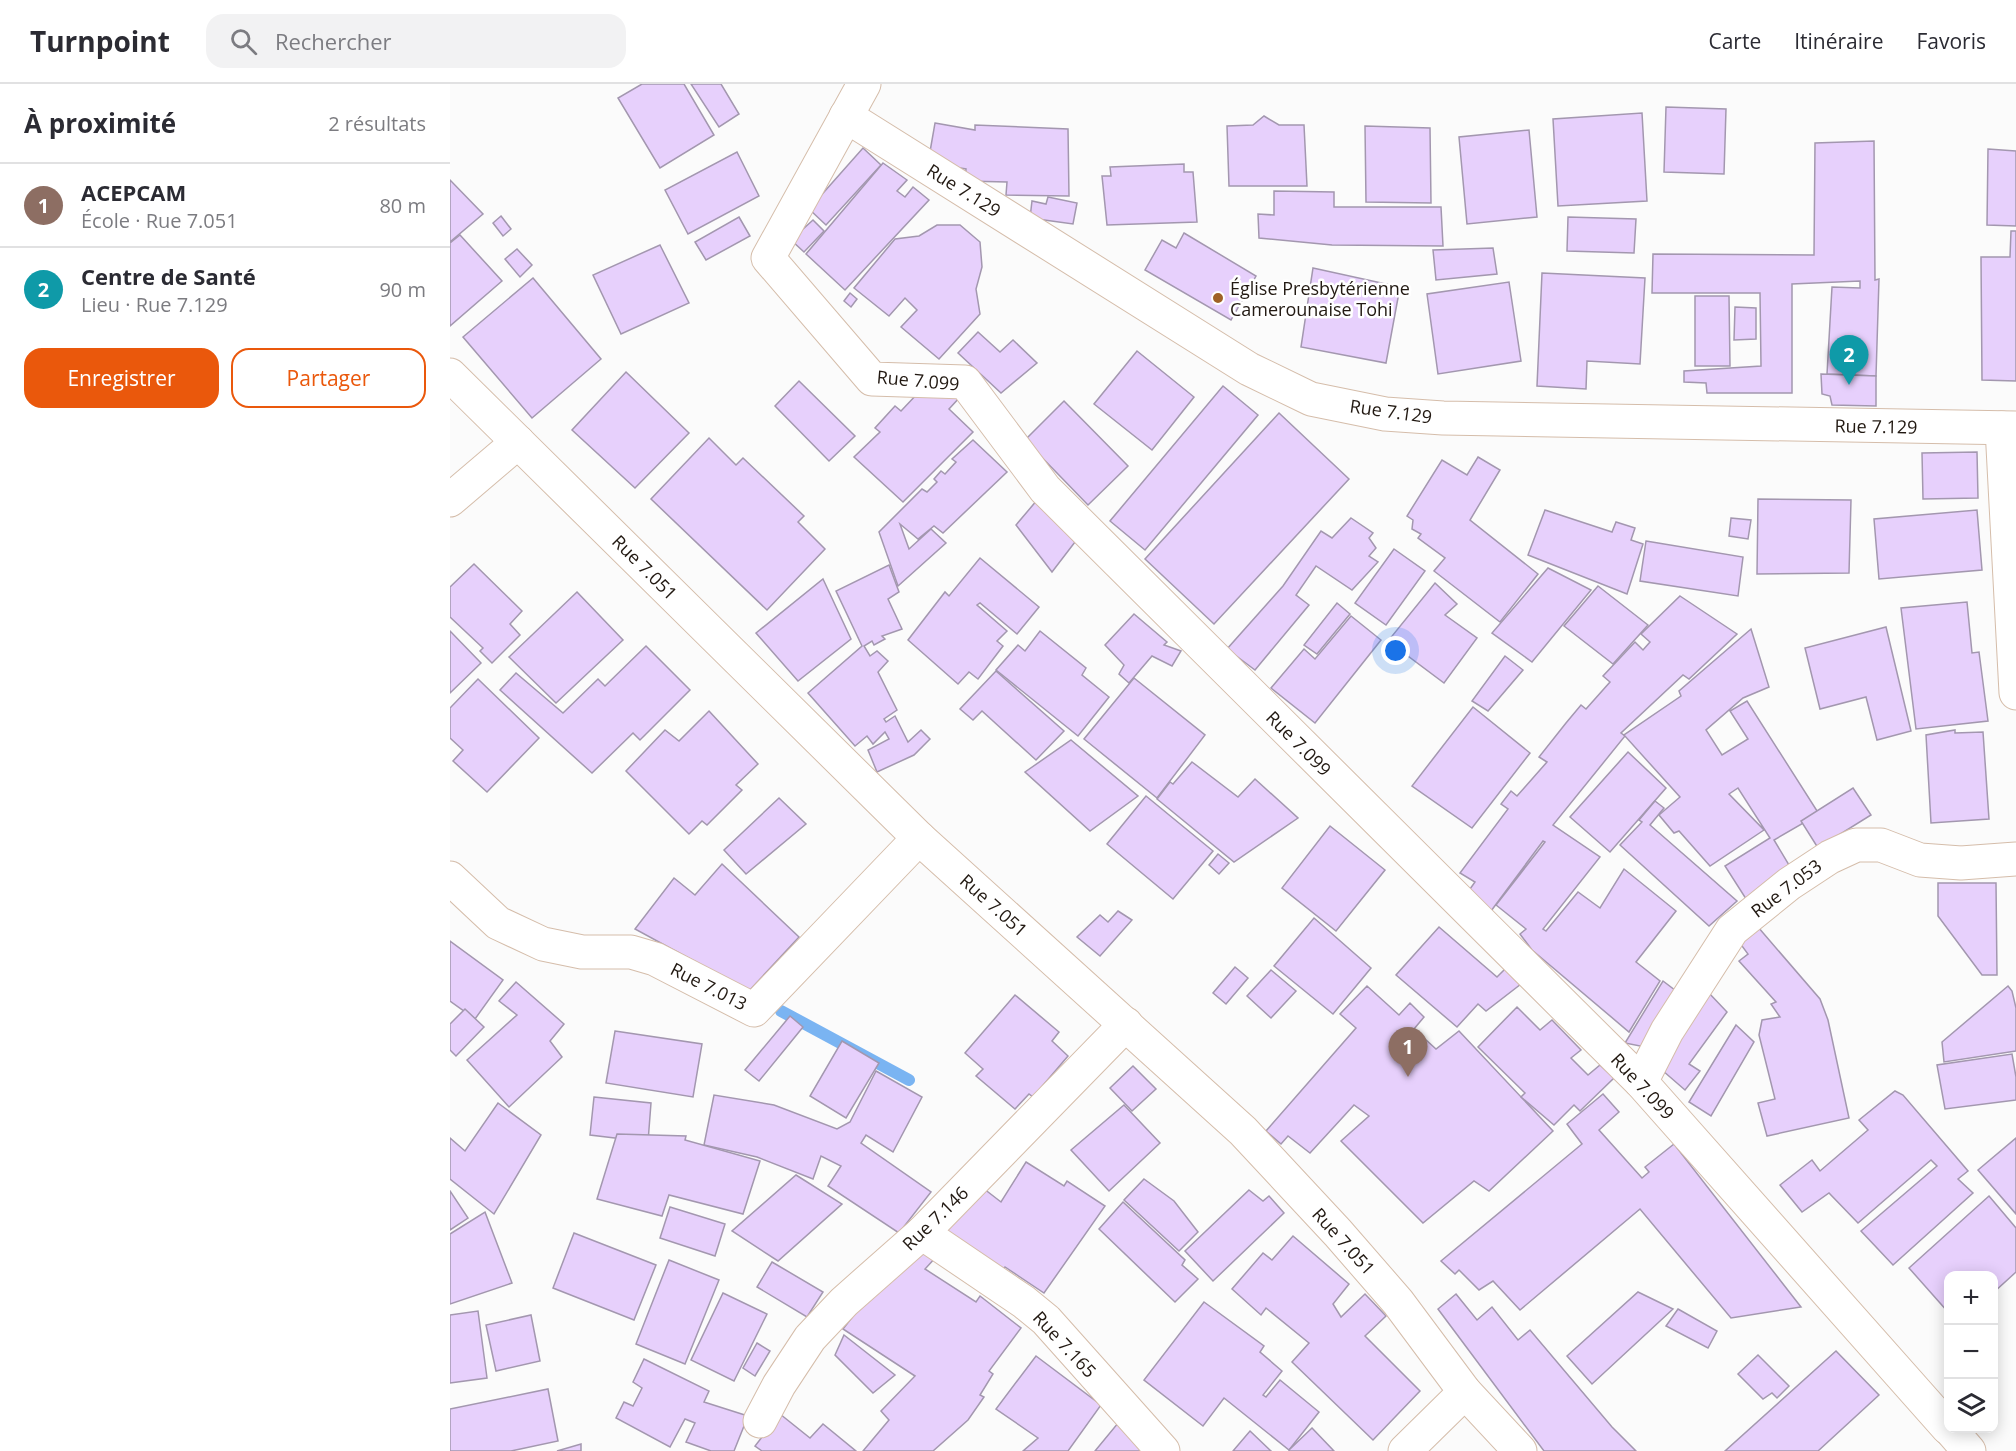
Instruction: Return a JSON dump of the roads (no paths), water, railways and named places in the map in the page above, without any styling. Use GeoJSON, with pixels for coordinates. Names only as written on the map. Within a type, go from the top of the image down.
{"type":"FeatureCollection","features":[{"type":"Feature","properties":{"kind":"street","name":"Rue 7.099"},"geometry":{"type":"LineString","coordinates":[[864,84],[768,258],[872,379],[965,382],[1045,489],[1641,1082],[1944,1422]]}},
{"type":"Feature","properties":{"kind":"street","name":"Rue 7.129"},"geometry":{"type":"LineString","coordinates":[[846,116],[1249,369],[1311,399],[1385,414],[1443,418],[2009,428]]}},
{"type":"Feature","properties":{"kind":"street","name":"Rue 7.051"},"geometry":{"type":"LineString","coordinates":[[450,375],[919,838],[1243,1131],[1398,1302],[1465,1392],[1520,1451]]}},
{"type":"Feature","properties":{"kind":"street"},"geometry":{"type":"LineString","coordinates":[[2009,428],[2016,693]]}},
{"type":"Feature","properties":{"kind":"street"},"geometry":{"type":"LineString","coordinates":[[450,500],[518,442]]}},
{"type":"Feature","properties":{"kind":"street","name":"Rue 7.013"},"geometry":{"type":"LineString","coordinates":[[450,878],[498,923],[543,944],[582,952],[631,952],[655,958],[754,1010],[919,838]]}},
{"type":"Feature","properties":{"kind":"street","name":"Rue 7.053"},"geometry":{"type":"LineString","coordinates":[[1641,1082],[1667,1031],[1732,930],[1789,884],[1830,856],[1856,845],[1881,845],[1920,860],[1961,863],[2016,859]]}},
{"type":"Feature","properties":{"kind":"street","name":"Rue 7.146"},"geometry":{"type":"LineString","coordinates":[[760,1422],[779,1385],[810,1338],[844,1302],[922,1233],[1126,1024]]}},
{"type":"Feature","properties":{"kind":"street","name":"Rue 7.165"},"geometry":{"type":"LineString","coordinates":[[922,1233],[1024,1302],[1046,1320],[1163,1451]]}},
{"type":"Feature","properties":{"kind":"street"},"geometry":{"type":"LineString","coordinates":[[1405,1451],[1465,1392]]}},
{"type":"Feature","properties":{"kind":"street","name":"Rue 7.099"},"geometry":{"type":"LineString","coordinates":[[1953,1433],[1969,1451]]}},
{"type":"Feature","properties":{"kind":"waterway"},"geometry":{"type":"LineString","coordinates":[[781,1011],[909,1080]]}},
{"type":"Feature","properties":{"kind":"place","name":"Église Presbytérienne Camerounaise Tohi"},"geometry":{"type":"Point","coordinates":[1218,298]}},
{"type":"Feature","properties":{"kind":"place","name":"Centre de Santé"},"geometry":{"type":"Point","coordinates":[1849,385]}},
{"type":"Feature","properties":{"kind":"place","name":"ACEPCAM"},"geometry":{"type":"Point","coordinates":[1408,1077]}}]}
